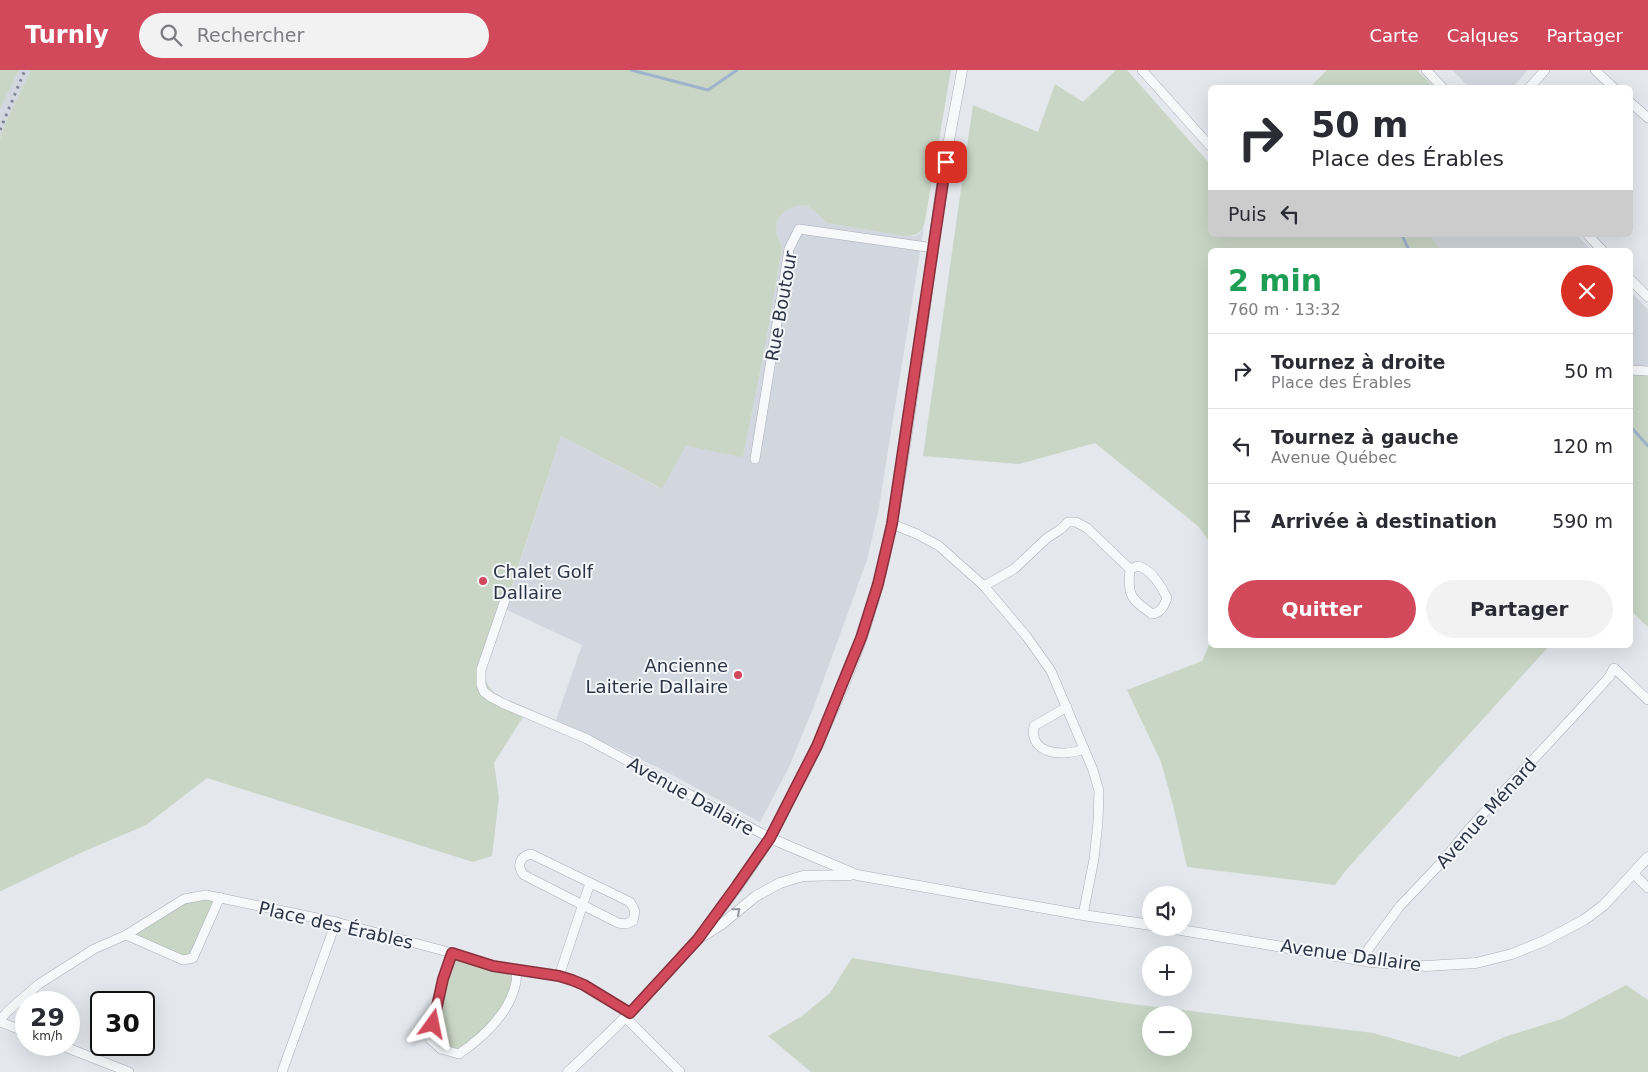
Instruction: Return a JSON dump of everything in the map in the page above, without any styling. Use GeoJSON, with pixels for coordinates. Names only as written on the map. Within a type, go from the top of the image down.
{"type":"FeatureCollection","features":[{"type":"Feature","properties":{"kind":"street"},"geometry":{"type":"LineString","coordinates":[[568,1072],[628,1016],[698,939],[729,898],[770,838],[817,746],[837,701],[861,638],[875,593],[892,524],[946,162],[962,70]]}},
{"type":"Feature","properties":{"kind":"street"},"geometry":{"type":"LineString","coordinates":[[1142,70],[1208,144]]}},
{"type":"Feature","properties":{"kind":"street"},"geometry":{"type":"LineString","coordinates":[[1426,70],[1440,85]]}},
{"type":"Feature","properties":{"kind":"street"},"geometry":{"type":"LineString","coordinates":[[1532,85],[1545,70]]}},
{"type":"Feature","properties":{"kind":"street"},"geometry":{"type":"LineString","coordinates":[[1595,70],[1611,85]]}},
{"type":"Feature","properties":{"kind":"street"},"geometry":{"type":"LineString","coordinates":[[1633,105],[1648,118]]}},
{"type":"Feature","properties":{"kind":"street","name":"Rue Boutour"},"geometry":{"type":"LineString","coordinates":[[755,459],[789,249],[799,229],[934,248]]}},
{"type":"Feature","properties":{"kind":"street"},"geometry":{"type":"LineString","coordinates":[[1590,237],[1600,248]]}},
{"type":"Feature","properties":{"kind":"street"},"geometry":{"type":"LineString","coordinates":[[1633,282],[1648,297]]}},
{"type":"Feature","properties":{"kind":"street"},"geometry":{"type":"LineString","coordinates":[[1633,370],[1648,371]]}},
{"type":"Feature","properties":{"kind":"street"},"geometry":{"type":"LineString","coordinates":[[984,586],[1014,569],[1047,538],[1062,529],[1068,522],[1076,522],[1088,528],[1130,569]]}},
{"type":"Feature","properties":{"kind":"street"},"geometry":{"type":"LineString","coordinates":[[892,524],[917,534],[939,546],[984,586],[1052,671],[1093,770],[1099,791],[1094,859],[1083,915]]}},
{"type":"Feature","properties":{"kind":"street"},"geometry":{"type":"LineString","coordinates":[[1138,566],[1143,567],[1168,598],[1156,614],[1152,614],[1131,595],[1128,586],[1130,569],[1138,566]]}},
{"type":"Feature","properties":{"kind":"street","name":"Avenue Dallaire"},"geometry":{"type":"LineString","coordinates":[[506,596],[481,670],[480,680],[484,692],[502,703],[587,739],[770,838],[856,875],[1142,924]]}},
{"type":"Feature","properties":{"kind":"street","name":"Avenue Ménard"},"geometry":{"type":"LineString","coordinates":[[1361,959],[1400,906],[1609,677],[1614,668],[1648,700]]}},
{"type":"Feature","properties":{"kind":"street"},"geometry":{"type":"LineString","coordinates":[[1067,707],[1034,726],[1032,734],[1035,741],[1046,750],[1055,753],[1074,753],[1084,749]]}},
{"type":"Feature","properties":{"kind":"street"},"geometry":{"type":"LineString","coordinates":[[535,855],[590,883],[630,902],[636,911],[635,917],[630,923],[622,924],[582,906],[524,875],[520,869],[520,861],[525,856],[535,855]]}},
{"type":"Feature","properties":{"kind":"street","name":"Avenue Dallaire"},"geometry":{"type":"LineString","coordinates":[[1192,932],[1372,962],[1426,966],[1476,963],[1512,954],[1544,941],[1584,920],[1604,905],[1648,857]]}},
{"type":"Feature","properties":{"kind":"street"},"geometry":{"type":"LineString","coordinates":[[1634,874],[1648,888]]}},
{"type":"Feature","properties":{"kind":"street"},"geometry":{"type":"LineString","coordinates":[[698,939],[722,924],[756,896],[780,883],[803,876],[856,875]]}},
{"type":"Feature","properties":{"kind":"street"},"geometry":{"type":"LineString","coordinates":[[559,976],[590,883]]}},
{"type":"Feature","properties":{"kind":"street","name":"Place des Érables"},"geometry":{"type":"LineString","coordinates":[[0,1021],[8,1011],[39,984],[94,950],[126,935],[184,899],[206,895],[336,922],[493,966],[559,976],[584,985],[628,1016],[680,1072]]}},
{"type":"Feature","properties":{"kind":"street"},"geometry":{"type":"LineString","coordinates":[[126,935],[183,960],[193,958],[220,897]]}},
{"type":"Feature","properties":{"kind":"street"},"geometry":{"type":"LineString","coordinates":[[282,1072],[336,922]]}},
{"type":"Feature","properties":{"kind":"street"},"geometry":{"type":"LineString","coordinates":[[452,953],[443,979],[430,1039],[441,1049],[459,1054],[478,1040],[504,1012],[515,986],[517,970]]}},
{"type":"Feature","properties":{"kind":"street"},"geometry":{"type":"LineString","coordinates":[[0,1021],[15,1027]]}},
{"type":"Feature","properties":{"kind":"street"},"geometry":{"type":"LineString","coordinates":[[80,1053],[129,1072]]}},
{"type":"Feature","properties":{"kind":"shaded area"},"geometry":{"type":"Polygon","coordinates":[[[19,70],[31,70],[4,126],[0,139],[0,109],[19,70]]]}},
{"type":"Feature","properties":{"kind":"shaded area"},"geometry":{"type":"Polygon","coordinates":[[[1452,70],[1528,70],[1515,85],[1467,85],[1452,70]]]}},
{"type":"Feature","properties":{"kind":"shaded area"},"geometry":{"type":"Polygon","coordinates":[[[808,206],[827,223],[904,236],[915,236],[924,227],[878,513],[867,560],[814,706],[789,767],[760,822],[659,768],[556,720],[582,645],[505,609],[561,436],[661,489],[686,446],[743,456],[765,347],[782,248],[776,231],[777,221],[782,214],[792,207],[808,206]]]}},
{"type":"Feature","properties":{"kind":"shaded area"},"geometry":{"type":"Polygon","coordinates":[[[1431,237],[1579,237],[1589,248],[1439,248],[1431,237]]]}},
{"type":"Feature","properties":{"kind":"shaded area"},"geometry":{"type":"Polygon","coordinates":[[[1633,294],[1648,310],[1648,371],[1633,370],[1633,294]]]}},
{"type":"Feature","properties":{"kind":"green space"},"geometry":{"type":"Polygon","coordinates":[[[0,70],[19,70],[0,109],[0,70]]]}},
{"type":"Feature","properties":{"kind":"green space"},"geometry":{"type":"Polygon","coordinates":[[[31,70],[951,70],[925,221],[920,231],[915,235],[904,236],[827,223],[808,206],[802,205],[792,207],[782,214],[777,221],[776,231],[782,248],[743,457],[686,446],[662,489],[561,436],[484,671],[486,680],[494,692],[506,700],[528,709],[494,763],[499,797],[492,856],[473,862],[207,778],[146,825],[78,854],[0,891],[0,139],[4,126],[31,70]]]}},
{"type":"Feature","properties":{"kind":"green space"},"geometry":{"type":"Polygon","coordinates":[[[1116,70],[1127,70],[1208,162],[1208,237],[1431,237],[1439,248],[1208,248],[1208,540],[1199,527],[1095,443],[1019,464],[923,456],[973,105],[1038,132],[1055,84],[1083,102],[1116,70]]]}},
{"type":"Feature","properties":{"kind":"green space"},"geometry":{"type":"Polygon","coordinates":[[[1327,70],[1417,70],[1432,85],[1312,85],[1327,70]]]}},
{"type":"Feature","properties":{"kind":"green space"},"geometry":{"type":"Polygon","coordinates":[[[1633,370],[1648,371],[1648,627],[1633,613],[1633,370]]]}},
{"type":"Feature","properties":{"kind":"green space"},"geometry":{"type":"Polygon","coordinates":[[[1208,648],[1547,648],[1346,870],[1335,885],[1187,867],[1161,762],[1127,690],[1202,661],[1208,648]]]}},
{"type":"Feature","properties":{"kind":"green space"},"geometry":{"type":"Polygon","coordinates":[[[220,897],[198,948],[183,960],[126,935],[184,899],[220,897]]]}},
{"type":"Feature","properties":{"kind":"green space"},"geometry":{"type":"Polygon","coordinates":[[[452,953],[517,970],[504,1012],[459,1054],[430,1039],[452,953]]]}},
{"type":"Feature","properties":{"kind":"green space"},"geometry":{"type":"Polygon","coordinates":[[[852,958],[1149,1006],[1142,1006],[1142,1056],[1192,1056],[1192,1011],[1373,1033],[1459,1057],[1507,1036],[1562,1019],[1626,985],[1648,1000],[1648,1072],[811,1072],[768,1036],[802,1016],[830,993],[852,958]]]}},
{"type":"Feature","properties":{"kind":"waterway"},"geometry":{"type":"LineString","coordinates":[[631,70],[708,90],[737,70]]}},
{"type":"Feature","properties":{"kind":"waterway"},"geometry":{"type":"LineString","coordinates":[[1403,237],[1408,248]]}},
{"type":"Feature","properties":{"kind":"waterway"},"geometry":{"type":"LineString","coordinates":[[1633,429],[1648,446]]}},
{"type":"Feature","properties":{"kind":"railway"},"geometry":{"type":"LineString","coordinates":[[0,130],[25,70]]}},
{"type":"Feature","properties":{"kind":"place","name":"Chalet Golf Dallaire"},"geometry":{"type":"Point","coordinates":[483,581]}},
{"type":"Feature","properties":{"kind":"place","name":"Ancienne Laiterie Dallaire"},"geometry":{"type":"Point","coordinates":[738,675]}},
{"type":"Feature","properties":{"kind":"route"},"geometry":{"type":"LineString","coordinates":[[433,1024],[443,979],[452,953],[493,966],[559,976],[572,980],[600,994],[630,1013],[698,939],[763,850],[817,746],[837,701],[861,638],[878,584],[892,524],[946,162]]}}]}
